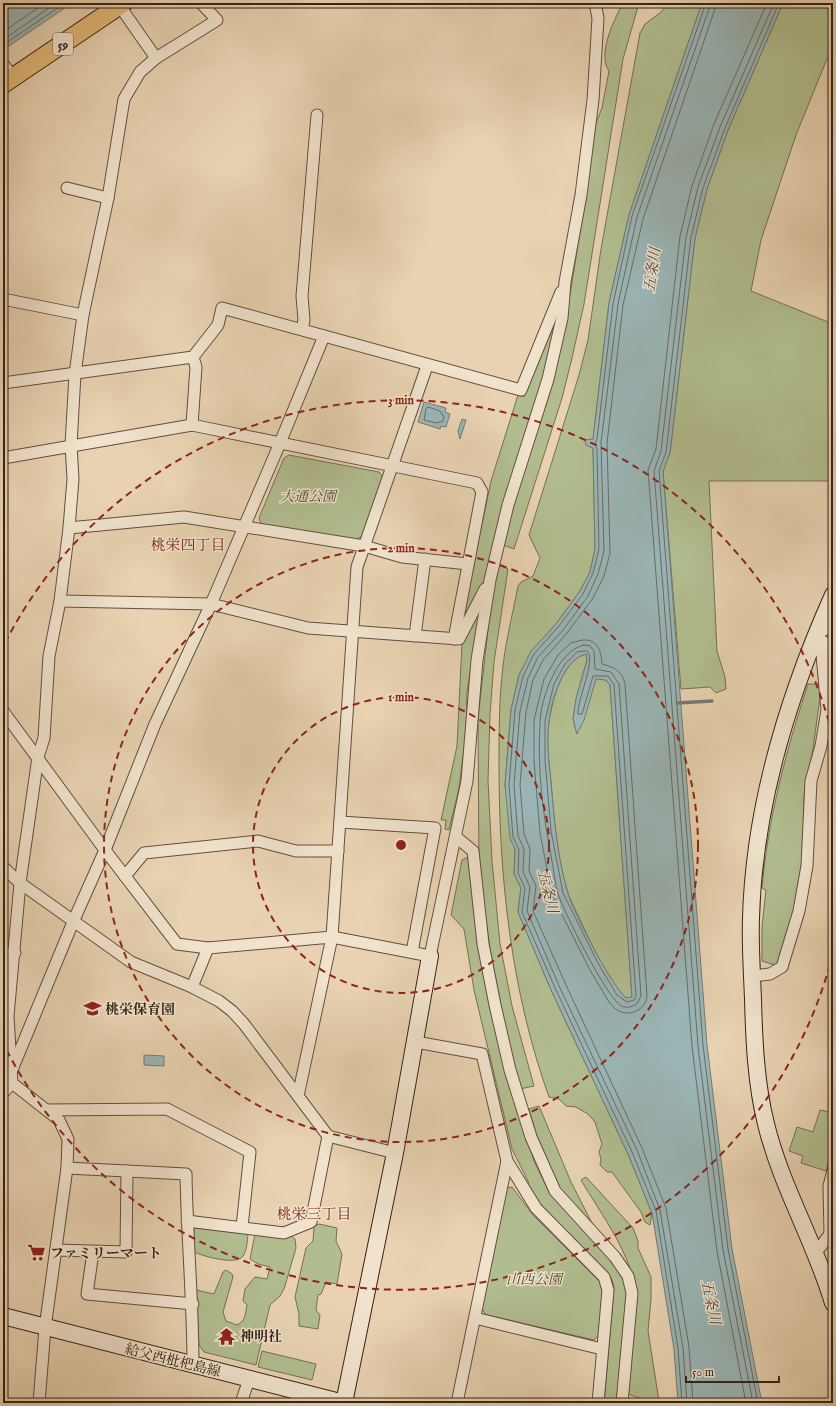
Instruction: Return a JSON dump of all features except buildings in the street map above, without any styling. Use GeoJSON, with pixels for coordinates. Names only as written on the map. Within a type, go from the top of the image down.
{"type":"FeatureCollection","features":[{"type":"Feature","properties":{"kind":"main road","name":"59"},"geometry":{"type":"LineString","coordinates":[[6,74],[121,4]]}},
{"type":"Feature","properties":{"kind":"street"},"geometry":{"type":"LineString","coordinates":[[38,1403],[45,1328],[67,1168],[68,1139],[59,1120],[8,1076],[8,1016],[15,953],[20,883],[38,757],[44,738],[49,656],[60,601],[69,528],[73,479],[72,445],[75,374],[83,315],[108,198],[124,99],[140,72],[156,58],[217,20],[201,3]]}},
{"type":"Feature","properties":{"kind":"street"},"geometry":{"type":"LineString","coordinates":[[344,1403],[395,1152],[416,1042],[430,956],[467,781],[476,660],[490,580],[508,505],[548,380],[562,318],[565,282],[581,195],[593,100],[598,18],[595,3]]}},
{"type":"Feature","properties":{"kind":"street"},"geometry":{"type":"LineString","coordinates":[[121,4],[156,58]]}},
{"type":"Feature","properties":{"kind":"street"},"geometry":{"type":"LineString","coordinates":[[302,329],[304,320],[302,296],[317,116]]}},
{"type":"Feature","properties":{"kind":"street"},"geometry":{"type":"LineString","coordinates":[[67,188],[108,198]]}},
{"type":"Feature","properties":{"kind":"street"},"geometry":{"type":"LineString","coordinates":[[3,383],[193,357],[218,325],[222,308],[302,329],[427,366],[521,390],[565,282]]}},
{"type":"Feature","properties":{"kind":"street"},"geometry":{"type":"LineString","coordinates":[[3,299],[83,315]]}},
{"type":"Feature","properties":{"kind":"street"},"geometry":{"type":"LineString","coordinates":[[3,1093],[8,1076],[105,850],[155,724],[211,604],[324,336]]}},
{"type":"Feature","properties":{"kind":"street"},"geometry":{"type":"LineString","coordinates":[[192,425],[196,367],[193,357]]}},
{"type":"Feature","properties":{"kind":"street"},"geometry":{"type":"LineString","coordinates":[[298,1096],[332,937],[354,632],[357,567],[427,366]]}},
{"type":"Feature","properties":{"kind":"street"},"geometry":{"type":"LineString","coordinates":[[3,458],[192,425],[393,465],[477,484],[482,492],[454,639]]}},
{"type":"Feature","properties":{"kind":"street"},"geometry":{"type":"LineString","coordinates":[[69,528],[184,517],[244,528],[364,546],[402,556],[468,564]]}},
{"type":"Feature","properties":{"kind":"street"},"geometry":{"type":"LineString","coordinates":[[415,636],[425,559]]}},
{"type":"Feature","properties":{"kind":"street"},"geometry":{"type":"LineString","coordinates":[[60,601],[211,604],[308,628],[459,639],[490,580]]}},
{"type":"Feature","properties":{"kind":"street"},"geometry":{"type":"LineString","coordinates":[[833,595],[815,636],[794,691],[779,742],[761,828],[751,918],[754,1040],[765,1122],[786,1185],[815,1254],[833,1303]]}},
{"type":"Feature","properties":{"kind":"street"},"geometry":{"type":"LineString","coordinates":[[815,636],[830,627],[833,622]]}},
{"type":"Feature","properties":{"kind":"street"},"geometry":{"type":"LineString","coordinates":[[815,636],[828,645],[833,660]]}},
{"type":"Feature","properties":{"kind":"street"},"geometry":{"type":"LineString","coordinates":[[752,976],[770,974],[782,967],[799,911],[808,866],[811,781],[821,746],[827,710],[822,655],[815,636]]}},
{"type":"Feature","properties":{"kind":"street"},"geometry":{"type":"LineString","coordinates":[[3,711],[105,850],[177,944],[208,948],[332,937],[430,956]]}},
{"type":"Feature","properties":{"kind":"street"},"geometry":{"type":"LineString","coordinates":[[340,822],[435,828],[412,952]]}},
{"type":"Feature","properties":{"kind":"street"},"geometry":{"type":"LineString","coordinates":[[456,837],[473,851],[483,944],[495,1004],[510,1070],[531,1137],[555,1191],[615,1257],[628,1276],[632,1293],[622,1403]]}},
{"type":"Feature","properties":{"kind":"street"},"geometry":{"type":"LineString","coordinates":[[125,876],[144,853],[258,841],[296,851],[338,851]]}},
{"type":"Feature","properties":{"kind":"street"},"geometry":{"type":"LineString","coordinates":[[3,867],[20,883],[131,962],[192,987],[219,1001],[232,1011],[244,1024],[328,1136],[395,1152]]}},
{"type":"Feature","properties":{"kind":"street"},"geometry":{"type":"LineString","coordinates":[[192,987],[208,948]]}},
{"type":"Feature","properties":{"kind":"street"},"geometry":{"type":"LineString","coordinates":[[3,953],[15,953]]}},
{"type":"Feature","properties":{"kind":"street"},"geometry":{"type":"LineString","coordinates":[[416,1042],[482,1054],[507,1161],[536,1208],[604,1277],[608,1290],[598,1403]]}},
{"type":"Feature","properties":{"kind":"street"},"geometry":{"type":"LineString","coordinates":[[48,1110],[167,1110],[250,1152],[242,1227]]}},
{"type":"Feature","properties":{"kind":"street"},"geometry":{"type":"LineString","coordinates":[[187,1221],[284,1233],[311,1222],[328,1136]]}},
{"type":"Feature","properties":{"kind":"street"},"geometry":{"type":"LineString","coordinates":[[457,1403],[507,1161]]}},
{"type":"Feature","properties":{"kind":"street"},"geometry":{"type":"LineString","coordinates":[[67,1168],[186,1174],[187,1221],[193,1304],[193,1364]]}},
{"type":"Feature","properties":{"kind":"street"},"geometry":{"type":"LineString","coordinates":[[56,1250],[126,1252],[127,1171]]}},
{"type":"Feature","properties":{"kind":"street"},"geometry":{"type":"LineString","coordinates":[[815,1254],[830,1234],[829,1186],[833,1171]]}},
{"type":"Feature","properties":{"kind":"street"},"geometry":{"type":"LineString","coordinates":[[93,1252],[87,1294],[193,1304]]}},
{"type":"Feature","properties":{"kind":"street","name":"給父西枇杷島線"},"geometry":{"type":"LineString","coordinates":[[3,1316],[45,1328],[344,1403]]}},
{"type":"Feature","properties":{"kind":"street"},"geometry":{"type":"LineString","coordinates":[[475,1318],[602,1349]]}},
{"type":"Feature","properties":{"kind":"street"},"geometry":{"type":"LineString","coordinates":[[241,1403],[249,1379]]}},
{"type":"Feature","properties":{"kind":"green space"},"geometry":{"type":"Polygon","coordinates":[[[623,3],[639,3],[623,59],[584,304],[562,398],[514,549],[503,545],[512,507],[552,386],[565,325],[596,123],[602,108],[609,71],[605,56],[606,46],[611,28],[623,3]]]}},
{"type":"Feature","properties":{"kind":"green space"},"geometry":{"type":"Polygon","coordinates":[[[669,3],[702,3],[629,215],[609,303],[593,439],[585,440],[586,445],[593,448],[595,549],[590,572],[580,591],[556,624],[531,652],[519,675],[511,710],[505,785],[515,850],[514,874],[521,888],[518,912],[552,992],[628,1154],[652,1213],[650,1225],[645,1222],[641,1212],[612,1172],[607,1172],[600,1165],[601,1159],[599,1152],[602,1144],[595,1122],[588,1114],[576,1107],[566,1106],[559,1099],[549,1097],[536,1057],[516,975],[505,892],[501,850],[499,729],[504,656],[518,586],[521,582],[533,576],[540,558],[529,535],[579,375],[588,340],[601,249],[640,33],[645,24],[660,13],[669,3]]]}},
{"type":"Feature","properties":{"kind":"green space"},"geometry":{"type":"Polygon","coordinates":[[[783,3],[833,3],[833,44],[796,135],[761,240],[751,291],[833,324],[833,481],[709,481],[717,651],[725,677],[726,689],[716,693],[710,687],[681,689],[663,471],[670,453],[695,238],[707,189],[728,130],[783,3]]]}},
{"type":"Feature","properties":{"kind":"green space"},"geometry":{"type":"Polygon","coordinates":[[[558,315],[540,390],[485,580],[460,629],[491,481],[518,395],[524,397],[558,315]]]}},
{"type":"Feature","properties":{"kind":"green space","name":"大通公園"},"geometry":{"type":"Polygon","coordinates":[[[289,455],[379,472],[383,477],[364,535],[357,539],[262,527],[259,518],[284,458],[289,455]]]}},
{"type":"Feature","properties":{"kind":"green space"},"geometry":{"type":"Polygon","coordinates":[[[498,565],[508,569],[494,662],[490,714],[488,780],[492,861],[500,944],[512,1006],[534,1086],[520,1089],[507,1036],[490,949],[479,871],[478,718],[493,586],[498,565]]]}},
{"type":"Feature","properties":{"kind":"green space"},"geometry":{"type":"Polygon","coordinates":[[[482,600],[467,691],[466,742],[459,788],[449,830],[445,829],[446,820],[441,820],[457,746],[462,643],[482,600]]]}},
{"type":"Feature","properties":{"kind":"green space"},"geometry":{"type":"Polygon","coordinates":[[[586,654],[587,660],[576,699],[573,719],[577,734],[596,678],[606,680],[610,685],[632,997],[626,998],[605,970],[569,896],[558,850],[549,760],[548,729],[556,692],[565,672],[578,657],[586,654]]]}},
{"type":"Feature","properties":{"kind":"green space"},"geometry":{"type":"Polygon","coordinates":[[[808,684],[819,684],[820,697],[813,749],[804,795],[804,839],[798,901],[778,966],[762,961],[762,927],[766,890],[762,888],[773,810],[792,734],[808,684]]]}},
{"type":"Feature","properties":{"kind":"green space"},"geometry":{"type":"Polygon","coordinates":[[[468,857],[479,951],[515,1103],[534,1161],[549,1192],[610,1259],[622,1276],[627,1291],[617,1403],[604,1403],[614,1288],[612,1279],[544,1209],[530,1190],[528,1181],[512,1149],[474,990],[464,929],[451,915],[462,860],[468,857]]]}},
{"type":"Feature","properties":{"kind":"green space"},"geometry":{"type":"Polygon","coordinates":[[[833,1101],[833,1143],[826,1171],[801,1163],[803,1156],[789,1151],[797,1127],[813,1132],[820,1110],[830,1112],[833,1101]]]}},
{"type":"Feature","properties":{"kind":"green space"},"geometry":{"type":"Polygon","coordinates":[[[539,1106],[571,1182],[592,1223],[560,1189],[537,1137],[529,1109],[539,1106]]]}},
{"type":"Feature","properties":{"kind":"green space"},"geometry":{"type":"Polygon","coordinates":[[[586,1177],[633,1228],[638,1241],[638,1248],[651,1277],[651,1299],[648,1331],[659,1401],[653,1403],[649,1398],[642,1399],[628,1394],[636,1297],[634,1281],[623,1251],[581,1180],[586,1177]]]}},
{"type":"Feature","properties":{"kind":"green space","name":"山西公園"},"geometry":{"type":"Polygon","coordinates":[[[512,1187],[533,1215],[600,1282],[603,1289],[599,1335],[594,1340],[486,1315],[482,1309],[505,1188],[512,1187]]]}},
{"type":"Feature","properties":{"kind":"green space"},"geometry":{"type":"Polygon","coordinates":[[[319,1224],[337,1228],[336,1241],[342,1254],[337,1284],[326,1282],[321,1294],[318,1295],[316,1310],[320,1315],[318,1329],[299,1326],[299,1314],[295,1297],[306,1248],[313,1241],[314,1226],[319,1224]]]}},
{"type":"Feature","properties":{"kind":"green space"},"geometry":{"type":"Polygon","coordinates":[[[196,1228],[248,1234],[247,1246],[243,1256],[239,1259],[227,1260],[212,1258],[194,1252],[192,1233],[196,1228]]]}},
{"type":"Feature","properties":{"kind":"green space"},"geometry":{"type":"Polygon","coordinates":[[[255,1234],[290,1235],[295,1239],[296,1248],[284,1289],[280,1296],[270,1305],[256,1365],[204,1352],[199,1345],[196,1290],[214,1294],[223,1272],[226,1270],[232,1274],[233,1277],[223,1312],[226,1321],[237,1325],[240,1323],[245,1317],[247,1305],[243,1301],[245,1289],[255,1277],[267,1279],[270,1267],[258,1264],[250,1259],[255,1234]]]}},
{"type":"Feature","properties":{"kind":"green space"},"geometry":{"type":"Polygon","coordinates":[[[262,1351],[316,1364],[312,1380],[258,1367],[262,1351]]]}},
{"type":"Feature","properties":{"kind":"water"},"geometry":{"type":"Polygon","coordinates":[[[3,3],[72,3],[3,50],[3,3]]]}},
{"type":"Feature","properties":{"kind":"water","name":"五条川"},"geometry":{"type":"Polygon","coordinates":[[[702,3],[783,3],[728,130],[707,189],[695,238],[670,453],[663,471],[707,1045],[732,1249],[762,1403],[678,1403],[674,1349],[652,1213],[628,1154],[552,992],[518,912],[521,888],[514,874],[515,850],[510,838],[505,785],[511,710],[519,675],[531,651],[556,624],[580,591],[590,572],[595,549],[593,448],[586,445],[585,440],[593,439],[609,303],[629,215],[702,3]],[[586,654],[578,657],[565,672],[552,703],[550,713],[548,744],[558,850],[567,890],[576,914],[602,963],[619,990],[626,998],[632,997],[610,685],[606,680],[596,679],[584,720],[577,734],[573,719],[576,699],[587,660],[586,654]]]}},
{"type":"Feature","properties":{"kind":"water"},"geometry":{"type":"Polygon","coordinates":[[[424,402],[446,408],[445,412],[450,414],[446,427],[441,426],[440,429],[418,422],[424,402]]]}},
{"type":"Feature","properties":{"kind":"water"},"geometry":{"type":"Polygon","coordinates":[[[462,419],[466,420],[460,439],[458,431],[462,419]]]}},
{"type":"Feature","properties":{"kind":"water"},"geometry":{"type":"Polygon","coordinates":[[[144,1055],[164,1056],[164,1066],[144,1065],[144,1055]]]}},
{"type":"Feature","properties":{"kind":"waterway"},"geometry":{"type":"LineString","coordinates":[[677,703],[712,701]]}},
{"type":"Feature","properties":{"kind":"place","name":"桃栄保育園"},"geometry":{"type":"Point","coordinates":[92,1009]}},
{"type":"Feature","properties":{"kind":"place","name":"ファミリーマート"},"geometry":{"type":"Point","coordinates":[37,1253]}},
{"type":"Feature","properties":{"kind":"place","name":"神明社"},"geometry":{"type":"Point","coordinates":[227,1336]}},
{"type":"Feature","properties":{"kind":"district","name":"桃栄四丁目"},"geometry":{"type":"Point","coordinates":[188,545]}},
{"type":"Feature","properties":{"kind":"district","name":"桃栄三丁目"},"geometry":{"type":"Point","coordinates":[314,1214]}}]}
